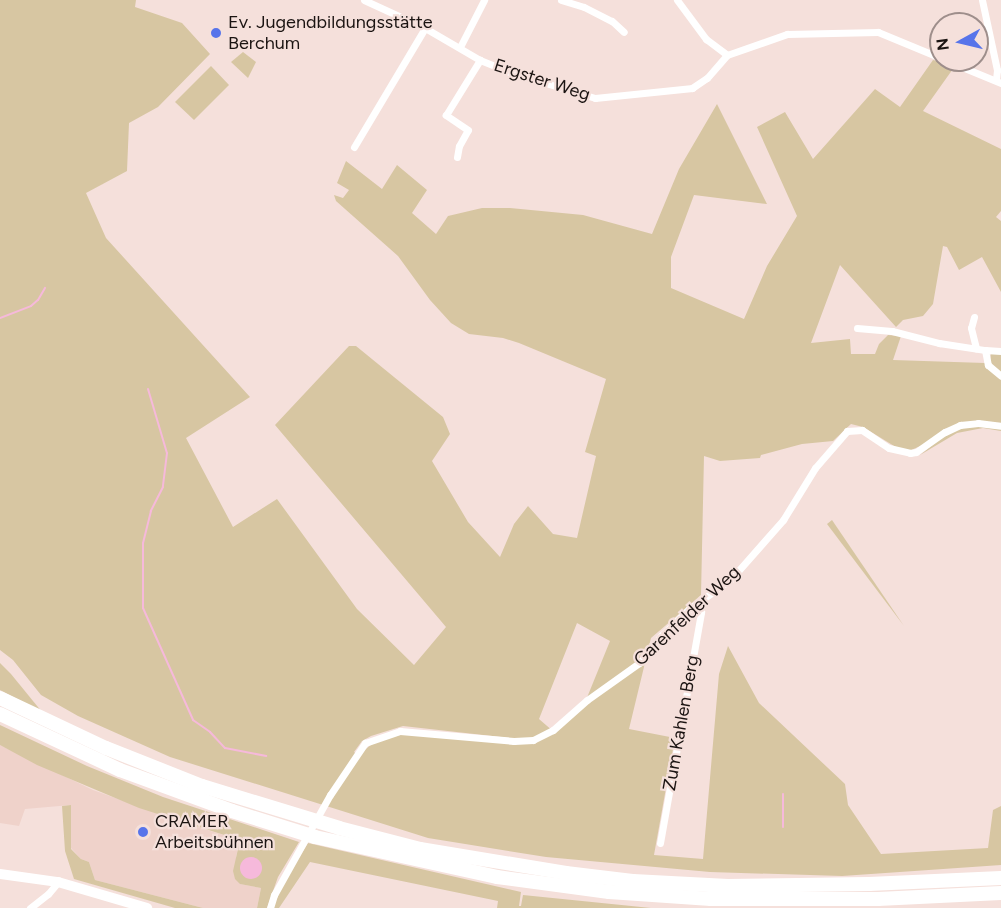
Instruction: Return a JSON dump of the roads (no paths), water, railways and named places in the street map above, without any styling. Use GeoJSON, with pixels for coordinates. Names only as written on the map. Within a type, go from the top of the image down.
{"type":"FeatureCollection","features":[{"type":"Feature","properties":{"kind":"highway"},"geometry":{"type":"LineString","coordinates":[[0,698],[106,748],[202,786],[330,826],[420,849],[567,873],[728,886],[869,884],[1001,878]]}},
{"type":"Feature","properties":{"kind":"highway"},"geometry":{"type":"LineString","coordinates":[[0,714],[120,770],[232,811],[315,837],[497,877],[609,892],[711,899],[878,899],[1001,893]]}},
{"type":"Feature","properties":{"kind":"main road"},"geometry":{"type":"LineString","coordinates":[[0,874],[58,882],[147,908]]}},
{"type":"Feature","properties":{"kind":"street","name":"Ergster Weg"},"geometry":{"type":"LineString","coordinates":[[364,0],[425,28],[480,60],[583,95],[606,99],[652,90],[692,88],[707,78],[727,55],[787,33],[869,31],[887,33],[929,52]]}},
{"type":"Feature","properties":{"kind":"street"},"geometry":{"type":"LineString","coordinates":[[460,47],[484,0]]}},
{"type":"Feature","properties":{"kind":"street"},"geometry":{"type":"LineString","coordinates":[[561,0],[584,7],[612,21],[624,32]]}},
{"type":"Feature","properties":{"kind":"street"},"geometry":{"type":"LineString","coordinates":[[677,0],[706,39],[727,55]]}},
{"type":"Feature","properties":{"kind":"street"},"geometry":{"type":"LineString","coordinates":[[974,72],[998,82],[982,0]]}},
{"type":"Feature","properties":{"kind":"street"},"geometry":{"type":"LineString","coordinates":[[354,147],[425,28]]}},
{"type":"Feature","properties":{"kind":"street","name":"Ergster Weg"},"geometry":{"type":"LineString","coordinates":[[457,157],[459,146],[468,130],[446,115],[480,60]]}},
{"type":"Feature","properties":{"kind":"street"},"geometry":{"type":"LineString","coordinates":[[974,317],[972,328],[976,348]]}},
{"type":"Feature","properties":{"kind":"street"},"geometry":{"type":"LineString","coordinates":[[857,328],[902,333],[939,343],[1001,351]]}},
{"type":"Feature","properties":{"kind":"street"},"geometry":{"type":"LineString","coordinates":[[985,350],[988,365],[1001,376]]}},
{"type":"Feature","properties":{"kind":"street","name":"Garenfelder Weg"},"geometry":{"type":"LineString","coordinates":[[270,908],[274,895],[330,795],[365,743],[393,732],[414,730],[514,741],[533,740],[553,730],[587,700],[639,663],[662,635],[699,602],[731,579],[783,520],[815,468],[847,431],[862,430],[889,448],[910,453],[916,452],[945,432],[960,425],[978,423],[1001,426]]}},
{"type":"Feature","properties":{"kind":"street","name":"Zum Kahlen Berg"},"geometry":{"type":"LineString","coordinates":[[660,843],[701,612],[699,602]]}},
{"type":"Feature","properties":{"kind":"street"},"geometry":{"type":"LineString","coordinates":[[30,908],[48,894],[58,882]]}},
{"type":"Feature","properties":{"kind":"waterway"},"geometry":{"type":"LineString","coordinates":[[0,318],[31,306],[38,300],[45,288]]}},
{"type":"Feature","properties":{"kind":"waterway"},"geometry":{"type":"LineString","coordinates":[[148,389],[167,453],[163,487],[151,511],[143,543],[143,608],[193,720],[210,732],[225,748],[266,756]]}},
{"type":"Feature","properties":{"kind":"waterway"},"geometry":{"type":"LineString","coordinates":[[783,794],[783,827]]}},
{"type":"Feature","properties":{"kind":"place","name":"Ev. Jugendbildungsstätte Berchum"},"geometry":{"type":"Point","coordinates":[216,33]}},
{"type":"Feature","properties":{"kind":"place","name":"CRAMER Arbeitsbühnen"},"geometry":{"type":"Point","coordinates":[143,832]}}]}
